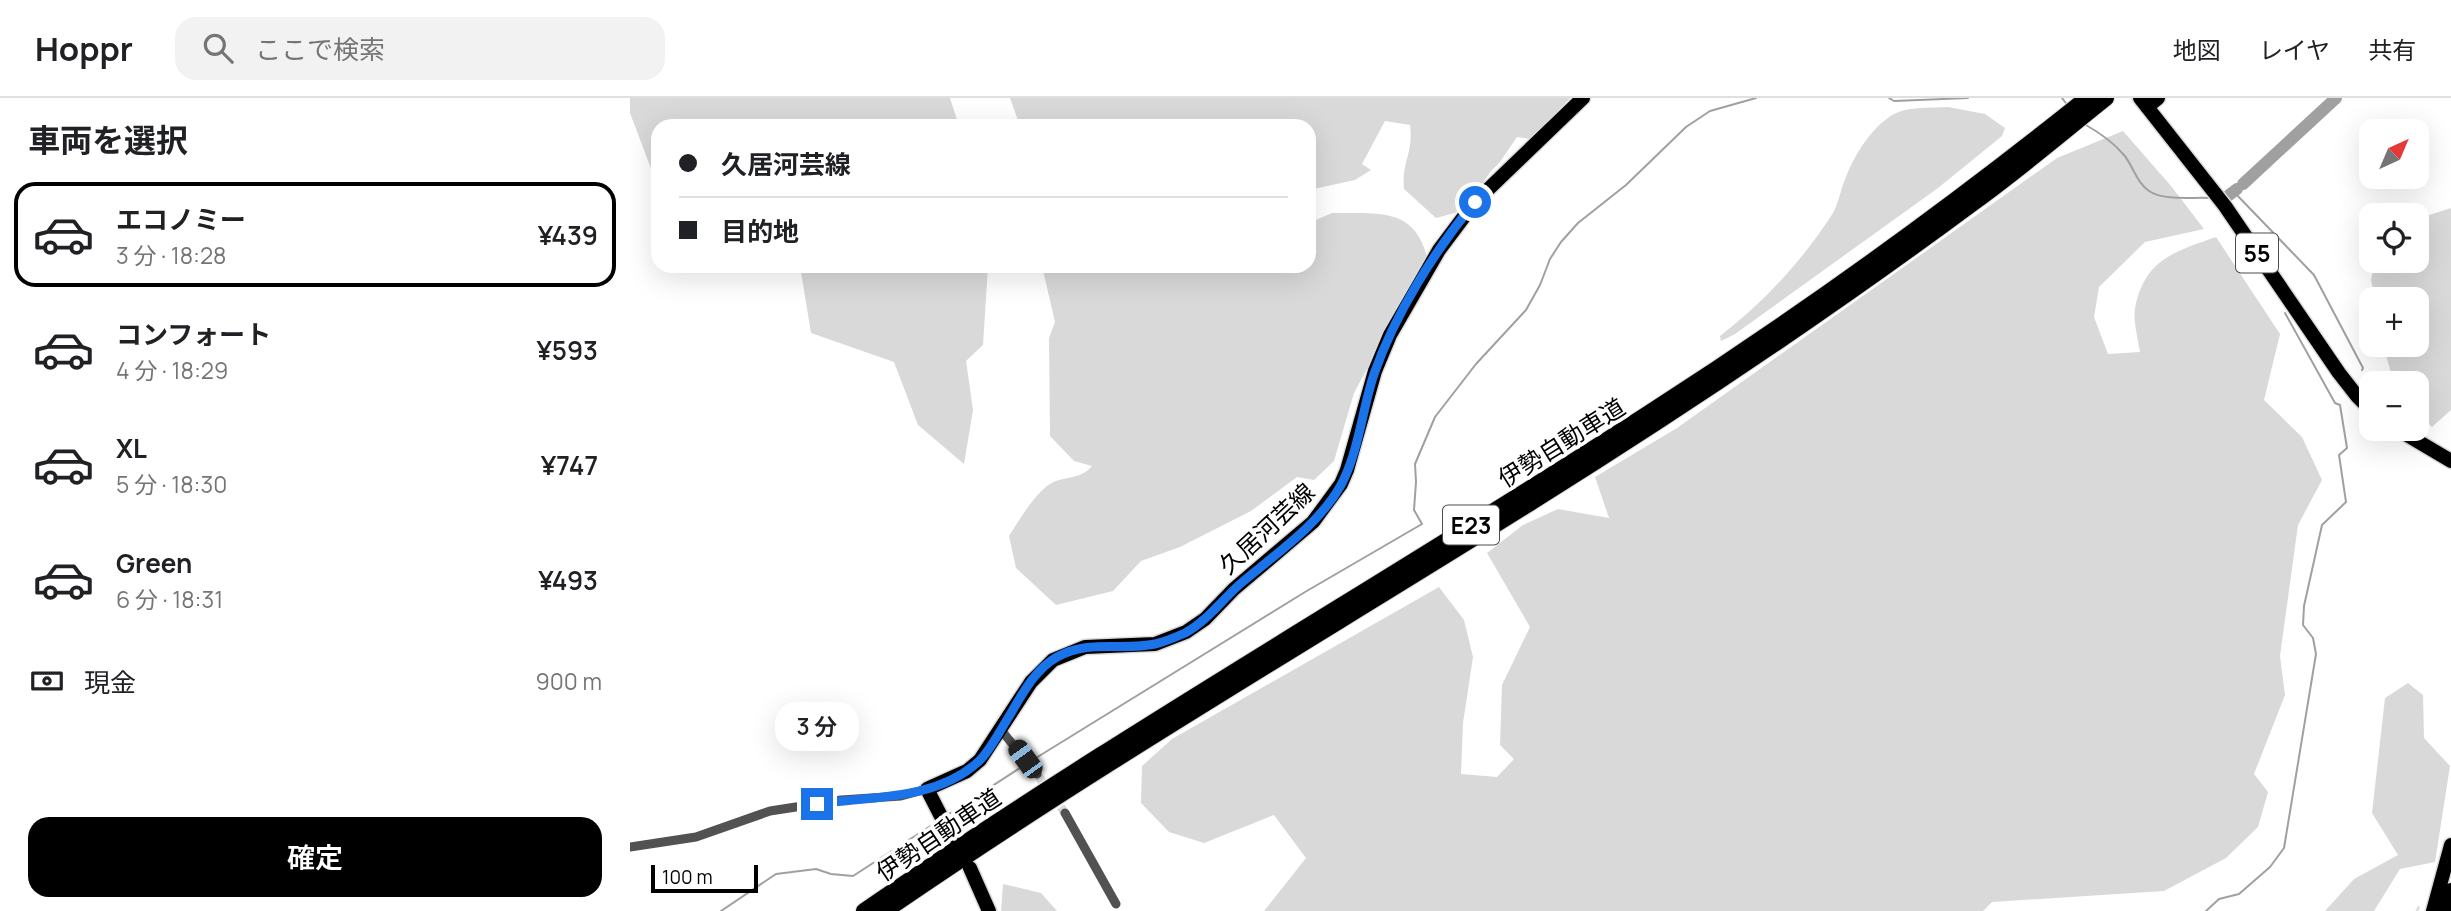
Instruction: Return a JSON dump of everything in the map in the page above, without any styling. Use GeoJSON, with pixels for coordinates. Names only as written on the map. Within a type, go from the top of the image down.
{"type":"FeatureCollection","features":[{"type":"Feature","properties":{"kind":"highway","name":"伊勢自動車道"},"geometry":{"type":"LineString","coordinates":[[886,911],[958,860],[1101,769],[1659,421],[1840,299],[1975,202],[2067,122],[2087,98]]}},
{"type":"Feature","properties":{"kind":"highway","name":"伊勢自動車道"},"geometry":{"type":"LineString","coordinates":[[864,911],[1094,758],[1652,411],[1833,289],[2067,122],[2106,98]]}},
{"type":"Feature","properties":{"kind":"main road","name":"久居河芸線"},"geometry":{"type":"LineString","coordinates":[[926,789],[981,760],[1031,682],[1057,657],[1085,647],[1155,644],[1186,632],[1205,619],[1234,589],[1313,522],[1341,484],[1380,359],[1439,250],[1475,202],[1584,98]]}},
{"type":"Feature","properties":{"kind":"main road","name":"55"},"geometry":{"type":"LineString","coordinates":[[2149,101],[2359,398]]}},
{"type":"Feature","properties":{"kind":"main road"},"geometry":{"type":"LineString","coordinates":[[2417,441],[2451,461]]}},
{"type":"Feature","properties":{"kind":"main road"},"geometry":{"type":"LineString","coordinates":[[926,789],[953,836]]}},
{"type":"Feature","properties":{"kind":"main road"},"geometry":{"type":"LineString","coordinates":[[2433,911],[2451,845]]}},
{"type":"Feature","properties":{"kind":"main road"},"geometry":{"type":"LineString","coordinates":[[970,868],[989,911]]}},
{"type":"Feature","properties":{"kind":"main road"},"geometry":{"type":"LineString","coordinates":[[2444,911],[2450,893]]}},
{"type":"Feature","properties":{"kind":"street"},"geometry":{"type":"LineString","coordinates":[[1001,730],[1037,774]]}},
{"type":"Feature","properties":{"kind":"street"},"geometry":{"type":"LineString","coordinates":[[630,847],[696,837],[769,811],[841,800],[901,796],[926,789]]}},
{"type":"Feature","properties":{"kind":"street"},"geometry":{"type":"LineString","coordinates":[[1065,813],[1116,904]]}},
{"type":"Feature","properties":{"kind":"shaded area"},"geometry":{"type":"Polygon","coordinates":[[[630,98],[950,98],[957,119],[651,119],[651,168],[630,113],[630,98]]]}},
{"type":"Feature","properties":{"kind":"shaded area"},"geometry":{"type":"Polygon","coordinates":[[[1010,98],[1570,98],[1531,139],[1517,137],[1473,197],[1455,213],[1436,218],[1404,189],[1410,125],[1385,121],[1362,164],[1371,170],[1355,180],[1316,188],[1316,119],[1018,119],[1010,98]]]}},
{"type":"Feature","properties":{"kind":"shaded area"},"geometry":{"type":"Polygon","coordinates":[[[1948,107],[1985,114],[2005,128],[2002,136],[1938,188],[1735,334],[1721,341],[1720,336],[1782,279],[1809,247],[1833,213],[1855,157],[1877,128],[1905,110],[1948,107]]]}},
{"type":"Feature","properties":{"kind":"shaded area"},"geometry":{"type":"Polygon","coordinates":[[[2123,131],[2204,229],[2145,242],[2099,287],[2094,317],[2108,354],[2140,352],[2135,308],[2146,278],[2154,268],[2175,253],[2216,237],[2280,334],[2264,400],[2302,437],[2322,480],[2298,525],[2280,656],[2285,695],[2254,774],[2268,792],[2258,827],[2226,858],[2164,891],[1992,902],[1983,911],[1264,911],[1306,858],[1274,815],[1204,843],[1169,832],[1141,803],[1142,766],[1172,739],[1439,587],[1464,620],[1473,657],[1463,723],[1461,774],[1497,777],[1514,759],[1500,745],[1502,685],[1530,627],[1487,553],[1523,525],[1558,509],[1609,518],[1595,477],[1677,428],[2057,158],[2123,131]]]}},
{"type":"Feature","properties":{"kind":"shaded area"},"geometry":{"type":"Polygon","coordinates":[[[2451,208],[2451,410],[2432,427],[2429,424],[2429,371],[2391,371],[2386,357],[2429,357],[2429,287],[2372,287],[2371,280],[2372,273],[2429,273],[2429,215],[2451,208]]]}},
{"type":"Feature","properties":{"kind":"shaded area"},"geometry":{"type":"Polygon","coordinates":[[[1332,213],[1391,216],[1413,229],[1427,257],[1354,393],[1334,461],[1314,480],[1297,477],[1251,511],[1180,547],[1141,561],[1113,591],[1056,605],[1016,568],[1009,536],[1041,491],[1058,480],[1082,474],[1092,466],[1074,461],[1050,436],[1049,338],[1055,322],[1044,273],[1316,273],[1316,220],[1332,213]]]}},
{"type":"Feature","properties":{"kind":"shaded area"},"geometry":{"type":"Polygon","coordinates":[[[801,273],[988,273],[983,345],[966,361],[973,410],[964,464],[918,425],[894,362],[811,333],[801,273]]]}},
{"type":"Feature","properties":{"kind":"shaded area"},"geometry":{"type":"Polygon","coordinates":[[[2408,683],[2423,695],[2424,738],[2450,766],[2435,862],[2400,869],[2374,911],[2325,911],[2354,879],[2398,855],[2372,813],[2385,698],[2408,683]]]}},
{"type":"Feature","properties":{"kind":"shaded area"},"geometry":{"type":"Polygon","coordinates":[[[1003,884],[1041,893],[1057,911],[1001,911],[1003,884]]]}},
{"type":"Feature","properties":{"kind":"waterway"},"geometry":{"type":"LineString","coordinates":[[1031,761],[1305,592],[1422,524],[1414,510],[1415,464],[1435,417],[1476,364],[1526,310],[1561,242],[1578,223],[1626,185],[1686,127],[1710,111],[1756,98]]}},
{"type":"Feature","properties":{"kind":"waterway"},"geometry":{"type":"LineString","coordinates":[[1889,98],[1894,101],[1968,98]]}},
{"type":"Feature","properties":{"kind":"waterway"},"geometry":{"type":"LineString","coordinates":[[2062,98],[2068,106]]}},
{"type":"Feature","properties":{"kind":"waterway"},"geometry":{"type":"LineString","coordinates":[[2243,184],[2336,98]]}},
{"type":"Feature","properties":{"kind":"waterway"},"geometry":{"type":"LineString","coordinates":[[2086,125],[2120,150],[2141,184],[2149,191],[2170,197],[2209,198]]}},
{"type":"Feature","properties":{"kind":"waterway"},"geometry":{"type":"LineString","coordinates":[[2229,195],[2237,189]]}},
{"type":"Feature","properties":{"kind":"waterway"},"geometry":{"type":"LineString","coordinates":[[2234,192],[2314,275],[2362,370]]}},
{"type":"Feature","properties":{"kind":"waterway"},"geometry":{"type":"LineString","coordinates":[[2206,911],[2219,899],[2239,894],[2270,867],[2284,848],[2316,654],[2313,638],[2303,625],[2304,606],[2322,525],[2346,502],[2339,455],[2347,448],[2340,405],[2335,403],[2285,313]]}},
{"type":"Feature","properties":{"kind":"waterway"},"geometry":{"type":"LineString","coordinates":[[949,814],[1026,764]]}},
{"type":"Feature","properties":{"kind":"waterway"},"geometry":{"type":"LineString","coordinates":[[721,911],[776,874],[816,869],[831,874],[853,876],[932,825]]}},
{"type":"Feature","properties":{"kind":"tunnel"},"geometry":{"type":"LineString","coordinates":[[1037,774],[1065,813]]}},
{"type":"Feature","properties":{"kind":"route"},"geometry":{"type":"LineString","coordinates":[[817,804],[901,796],[926,789],[967,771],[981,760],[989,749],[1031,682],[1057,657],[1085,647],[1155,644],[1186,632],[1205,619],[1234,589],[1313,522],[1328,505],[1347,470],[1365,401],[1391,335],[1439,250],[1475,202]]}}]}
